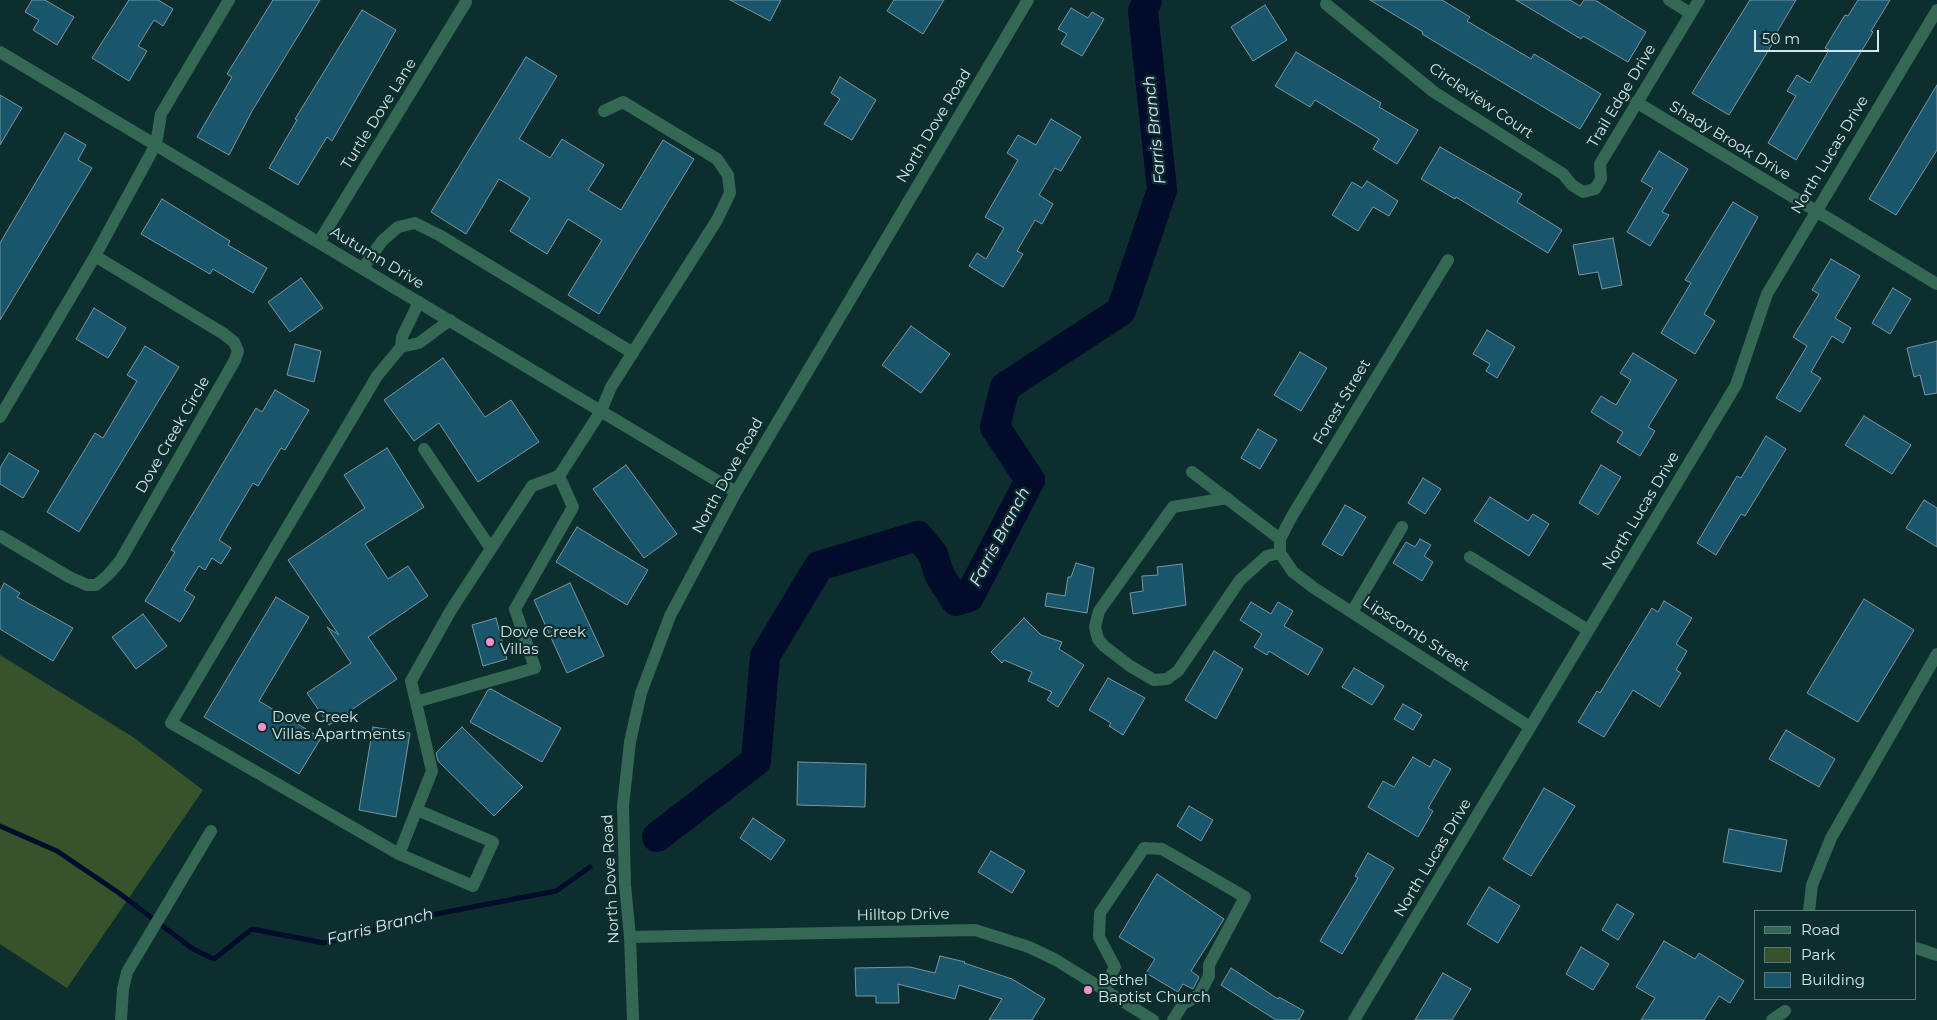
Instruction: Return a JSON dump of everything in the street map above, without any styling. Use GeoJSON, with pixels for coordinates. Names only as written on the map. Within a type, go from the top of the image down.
{"type":"FeatureCollection","features":[{"type":"Feature","properties":{"kind":"street"},"geometry":{"type":"LineString","coordinates":[[0,417],[95,256],[156,144],[161,114],[228,0]]}},
{"type":"Feature","properties":{"kind":"street","name":"North Dove Road"},"geometry":{"type":"LineString","coordinates":[[633,1020],[630,937],[625,885],[623,806],[630,742],[641,693],[670,616],[736,492],[1028,0]]}},
{"type":"Feature","properties":{"kind":"street"},"geometry":{"type":"LineString","coordinates":[[1669,0],[1690,13]]}},
{"type":"Feature","properties":{"kind":"street","name":"Trail Edge Drive"},"geometry":{"type":"LineString","coordinates":[[1572,185],[1583,192],[1595,189],[1601,178],[1600,164],[1699,0]]}},
{"type":"Feature","properties":{"kind":"street","name":"Turtle Dove Lane"},"geometry":{"type":"LineString","coordinates":[[319,242],[466,2]]}},
{"type":"Feature","properties":{"kind":"street","name":"Circleview Court"},"geometry":{"type":"LineString","coordinates":[[1326,4],[1434,92],[1563,174],[1572,185]]}},
{"type":"Feature","properties":{"kind":"street","name":"North Lucas Drive"},"geometry":{"type":"LineString","coordinates":[[1354,1020],[1736,385],[1767,294],[1937,10]]}},
{"type":"Feature","properties":{"kind":"street","name":"Autumn Drive"},"geometry":{"type":"LineString","coordinates":[[0,52],[736,492]]}},
{"type":"Feature","properties":{"kind":"street"},"geometry":{"type":"LineString","coordinates":[[399,854],[432,771],[411,681],[451,610],[532,486],[559,476],[601,410],[611,388],[717,220],[730,193],[728,175],[717,159],[623,102],[604,111]]}},
{"type":"Feature","properties":{"kind":"street","name":"Shady Brook Drive"},"geometry":{"type":"LineString","coordinates":[[1636,102],[1937,284]]}},
{"type":"Feature","properties":{"kind":"street"},"geometry":{"type":"LineString","coordinates":[[363,268],[382,241],[398,227],[415,223],[439,235],[633,353]]}},
{"type":"Feature","properties":{"kind":"street","name":"Dove Creek Circle"},"geometry":{"type":"LineString","coordinates":[[0,536],[69,577],[87,585],[96,585],[120,561],[235,360],[238,350],[234,342],[224,334],[95,256]]}},
{"type":"Feature","properties":{"kind":"street","name":"Forest Street"},"geometry":{"type":"LineString","coordinates":[[1280,553],[1280,539],[1292,516],[1448,260]]}},
{"type":"Feature","properties":{"kind":"street"},"geometry":{"type":"LineString","coordinates":[[417,810],[492,842],[473,886],[399,854],[171,723],[377,376],[401,347],[402,337],[419,302]]}},
{"type":"Feature","properties":{"kind":"street"},"geometry":{"type":"LineString","coordinates":[[401,347],[419,344],[450,320]]}},
{"type":"Feature","properties":{"kind":"street"},"geometry":{"type":"LineString","coordinates":[[424,449],[491,549]]}},
{"type":"Feature","properties":{"kind":"street"},"geometry":{"type":"LineString","coordinates":[[1192,472],[1280,539]]}},
{"type":"Feature","properties":{"kind":"street"},"geometry":{"type":"LineString","coordinates":[[416,702],[535,668],[515,609],[573,507],[559,476]]}},
{"type":"Feature","properties":{"kind":"street"},"geometry":{"type":"LineString","coordinates":[[1227,498],[1173,507],[1099,611],[1095,627],[1098,638],[1104,646],[1130,666],[1154,680],[1167,679],[1178,671],[1240,580],[1267,556],[1280,553]]}},
{"type":"Feature","properties":{"kind":"street"},"geometry":{"type":"LineString","coordinates":[[1352,612],[1402,527]]}},
{"type":"Feature","properties":{"kind":"street","name":"Lipscomb Street"},"geometry":{"type":"LineString","coordinates":[[1280,553],[1293,572],[1314,588],[1530,727]]}},
{"type":"Feature","properties":{"kind":"street"},"geometry":{"type":"LineString","coordinates":[[1470,557],[1588,630]]}},
{"type":"Feature","properties":{"kind":"street"},"geometry":{"type":"LineString","coordinates":[[1809,910],[1812,885],[1831,838],[1937,654]]}},
{"type":"Feature","properties":{"kind":"street"},"geometry":{"type":"LineString","coordinates":[[121,1020],[123,989],[128,972],[211,831]]}},
{"type":"Feature","properties":{"kind":"street"},"geometry":{"type":"LineString","coordinates":[[1103,990],[1115,967],[1099,937],[1100,913],[1144,848],[1162,849],[1245,897],[1209,965],[1209,976],[1199,995],[1183,1004],[1174,1020]]}},
{"type":"Feature","properties":{"kind":"street","name":"Hilltop Drive"},"geometry":{"type":"LineString","coordinates":[[630,937],[975,930],[1029,947],[1153,1020]]}},
{"type":"Feature","properties":{"kind":"street"},"geometry":{"type":"LineString","coordinates":[[1917,948],[1937,955]]}},
{"type":"Feature","properties":{"kind":"street"},"geometry":{"type":"LineString","coordinates":[[1772,1020],[1785,1011]]}},
{"type":"Feature","properties":{"kind":"green space"},"geometry":{"type":"Polygon","coordinates":[[[0,655],[133,737],[203,790],[67,988],[0,944],[0,655]]]}},
{"type":"Feature","properties":{"kind":"building"},"geometry":{"type":"Polygon","coordinates":[[[32,0],[45,0],[74,17],[57,45],[33,30],[39,20],[25,12],[32,0]]]}},
{"type":"Feature","properties":{"kind":"building"},"geometry":{"type":"Polygon","coordinates":[[[129,0],[158,0],[173,9],[163,26],[154,20],[138,46],[147,51],[129,81],[92,58],[129,0]]]}},
{"type":"Feature","properties":{"kind":"building"},"geometry":{"type":"Polygon","coordinates":[[[273,0],[320,0],[252,111],[229,155],[197,137],[232,77],[227,74],[273,0]]]}},
{"type":"Feature","properties":{"kind":"building"},"geometry":{"type":"Polygon","coordinates":[[[730,0],[781,0],[770,21],[730,0]]]}},
{"type":"Feature","properties":{"kind":"building"},"geometry":{"type":"Polygon","coordinates":[[[894,0],[944,0],[923,34],[887,11],[894,0]]]}},
{"type":"Feature","properties":{"kind":"building"},"geometry":{"type":"Polygon","coordinates":[[[1370,0],[1442,0],[1470,17],[1467,21],[1531,59],[1534,54],[1601,94],[1580,129],[1422,34],[1423,32],[1370,0]]]}},
{"type":"Feature","properties":{"kind":"building"},"geometry":{"type":"Polygon","coordinates":[[[1516,0],[1570,0],[1580,6],[1584,0],[1595,0],[1646,32],[1628,62],[1583,36],[1581,39],[1516,0]]]}},
{"type":"Feature","properties":{"kind":"building"},"geometry":{"type":"Polygon","coordinates":[[[1750,0],[1796,0],[1774,37],[1776,38],[1729,115],[1692,93],[1750,0]]]}},
{"type":"Feature","properties":{"kind":"building"},"geometry":{"type":"Polygon","coordinates":[[[1858,0],[1890,0],[1871,31],[1873,32],[1796,160],[1768,143],[1796,96],[1787,91],[1797,75],[1810,83],[1829,50],[1825,48],[1845,15],[1848,16],[1858,0]]]}},
{"type":"Feature","properties":{"kind":"building"},"geometry":{"type":"Polygon","coordinates":[[[1265,5],[1287,40],[1253,61],[1231,27],[1265,5]]]}},
{"type":"Feature","properties":{"kind":"building"},"geometry":{"type":"Polygon","coordinates":[[[1071,8],[1088,18],[1092,12],[1104,19],[1082,56],[1061,44],[1067,34],[1058,29],[1071,8]]]}},
{"type":"Feature","properties":{"kind":"building"},"geometry":{"type":"Polygon","coordinates":[[[362,10],[396,30],[332,141],[327,137],[298,185],[269,168],[297,120],[295,119],[362,10]]]}},
{"type":"Feature","properties":{"kind":"building"},"geometry":{"type":"Polygon","coordinates":[[[1296,52],[1381,103],[1379,107],[1418,130],[1397,164],[1373,149],[1379,139],[1315,100],[1310,107],[1275,86],[1296,52]]]}},
{"type":"Feature","properties":{"kind":"building"},"geometry":{"type":"Polygon","coordinates":[[[526,57],[557,76],[519,139],[550,158],[562,139],[604,165],[588,190],[621,210],[663,140],[694,159],[599,314],[568,295],[602,240],[568,219],[547,254],[510,231],[530,198],[499,179],[466,234],[431,212],[526,57]]]}},
{"type":"Feature","properties":{"kind":"building"},"geometry":{"type":"Polygon","coordinates":[[[840,77],[876,100],[852,140],[824,124],[840,99],[831,93],[840,77]]]}},
{"type":"Feature","properties":{"kind":"building"},"geometry":{"type":"Polygon","coordinates":[[[1937,85],[1937,150],[1896,215],[1869,199],[1937,85]]]}},
{"type":"Feature","properties":{"kind":"building"},"geometry":{"type":"Polygon","coordinates":[[[0,95],[22,108],[0,145],[0,95]]]}},
{"type":"Feature","properties":{"kind":"building"},"geometry":{"type":"Polygon","coordinates":[[[1051,119],[1081,137],[1061,171],[1055,168],[1039,195],[1053,204],[1042,224],[1035,220],[1017,251],[1023,254],[1003,287],[969,266],[977,253],[986,259],[1004,228],[985,217],[1018,160],[1007,153],[1018,135],[1036,145],[1051,119]]]}},
{"type":"Feature","properties":{"kind":"building"},"geometry":{"type":"Polygon","coordinates":[[[65,133],[86,145],[78,160],[92,168],[0,320],[0,243],[65,133]]]}},
{"type":"Feature","properties":{"kind":"building"},"geometry":{"type":"Polygon","coordinates":[[[1440,147],[1522,194],[1517,202],[1562,230],[1548,253],[1456,197],[1455,199],[1421,179],[1440,147]]]}},
{"type":"Feature","properties":{"kind":"building"},"geometry":{"type":"Polygon","coordinates":[[[1659,151],[1688,169],[1662,212],[1669,215],[1650,246],[1627,232],[1653,188],[1641,181],[1659,151]]]}},
{"type":"Feature","properties":{"kind":"building"},"geometry":{"type":"Polygon","coordinates":[[[1367,181],[1398,201],[1389,216],[1373,207],[1358,231],[1332,215],[1352,182],[1362,188],[1367,181]]]}},
{"type":"Feature","properties":{"kind":"building"},"geometry":{"type":"Polygon","coordinates":[[[162,199],[230,241],[228,245],[267,268],[253,293],[213,269],[210,274],[141,234],[162,199]]]}},
{"type":"Feature","properties":{"kind":"building"},"geometry":{"type":"Polygon","coordinates":[[[1733,202],[1758,217],[1704,314],[1715,321],[1695,354],[1661,333],[1691,283],[1685,280],[1733,202]]]}},
{"type":"Feature","properties":{"kind":"building"},"geometry":{"type":"Polygon","coordinates":[[[1613,238],[1622,285],[1602,289],[1598,272],[1579,275],[1573,245],[1613,238]]]}},
{"type":"Feature","properties":{"kind":"building"},"geometry":{"type":"Polygon","coordinates":[[[1831,259],[1860,276],[1835,318],[1851,328],[1843,343],[1832,336],[1811,372],[1821,378],[1800,412],[1776,398],[1807,346],[1793,337],[1819,294],[1812,290],[1831,259]]]}},
{"type":"Feature","properties":{"kind":"building"},"geometry":{"type":"Polygon","coordinates":[[[301,278],[323,308],[290,332],[268,302],[301,278]]]}},
{"type":"Feature","properties":{"kind":"building"},"geometry":{"type":"Polygon","coordinates":[[[1893,288],[1911,299],[1890,334],[1872,323],[1893,288]]]}},
{"type":"Feature","properties":{"kind":"building"},"geometry":{"type":"Polygon","coordinates":[[[94,308],[126,328],[108,358],[76,339],[94,308]]]}},
{"type":"Feature","properties":{"kind":"building"},"geometry":{"type":"Polygon","coordinates":[[[911,326],[950,354],[921,393],[882,365],[911,326]]]}},
{"type":"Feature","properties":{"kind":"building"},"geometry":{"type":"Polygon","coordinates":[[[1487,330],[1515,347],[1497,378],[1486,371],[1490,364],[1473,354],[1487,330]]]}},
{"type":"Feature","properties":{"kind":"building"},"geometry":{"type":"Polygon","coordinates":[[[1937,341],[1937,393],[1925,395],[1920,375],[1914,377],[1907,348],[1937,341]]]}},
{"type":"Feature","properties":{"kind":"building"},"geometry":{"type":"Polygon","coordinates":[[[295,344],[321,351],[314,382],[287,375],[295,344]]]}},
{"type":"Feature","properties":{"kind":"building"},"geometry":{"type":"Polygon","coordinates":[[[145,346],[179,367],[79,532],[47,512],[95,433],[103,438],[137,381],[127,375],[145,346]]]}},
{"type":"Feature","properties":{"kind":"building"},"geometry":{"type":"Polygon","coordinates":[[[1300,352],[1327,368],[1301,411],[1274,395],[1300,352]]]}},
{"type":"Feature","properties":{"kind":"building"},"geometry":{"type":"Polygon","coordinates":[[[1633,353],[1677,380],[1648,427],[1655,431],[1640,456],[1617,442],[1623,432],[1591,412],[1601,396],[1616,405],[1631,380],[1620,373],[1633,353]]]}},
{"type":"Feature","properties":{"kind":"building"},"geometry":{"type":"Polygon","coordinates":[[[443,358],[485,417],[511,400],[539,442],[478,482],[439,423],[414,441],[384,400],[443,358]]]}},
{"type":"Feature","properties":{"kind":"building"},"geometry":{"type":"Polygon","coordinates":[[[275,390],[309,410],[285,450],[281,448],[258,486],[253,483],[219,540],[231,548],[221,564],[212,558],[205,570],[199,566],[184,590],[195,597],[180,622],[145,601],[175,552],[171,550],[256,408],[262,412],[275,390]]]}},
{"type":"Feature","properties":{"kind":"building"},"geometry":{"type":"Polygon","coordinates":[[[1864,416],[1911,445],[1892,474],[1845,445],[1864,416]]]}},
{"type":"Feature","properties":{"kind":"building"},"geometry":{"type":"Polygon","coordinates":[[[1258,429],[1277,440],[1260,469],[1241,458],[1258,429]]]}},
{"type":"Feature","properties":{"kind":"building"},"geometry":{"type":"Polygon","coordinates":[[[1766,436],[1786,449],[1745,516],[1741,514],[1716,555],[1697,543],[1737,476],[1741,478],[1766,436]]]}},
{"type":"Feature","properties":{"kind":"building"},"geometry":{"type":"Polygon","coordinates":[[[387,448],[424,507],[365,544],[388,579],[408,566],[428,596],[368,637],[397,679],[329,725],[307,693],[351,663],[327,627],[339,635],[288,560],[365,508],[344,475],[387,448]]]}},
{"type":"Feature","properties":{"kind":"building"},"geometry":{"type":"Polygon","coordinates":[[[9,453],[39,471],[23,498],[0,484],[0,468],[9,453]]]}},
{"type":"Feature","properties":{"kind":"building"},"geometry":{"type":"Polygon","coordinates":[[[626,465],[677,534],[644,558],[593,489],[626,465]]]}},
{"type":"Feature","properties":{"kind":"building"},"geometry":{"type":"Polygon","coordinates":[[[1601,465],[1621,477],[1598,515],[1579,503],[1601,465]]]}},
{"type":"Feature","properties":{"kind":"building"},"geometry":{"type":"Polygon","coordinates":[[[1423,478],[1441,489],[1425,514],[1408,503],[1423,478]]]}},
{"type":"Feature","properties":{"kind":"building"},"geometry":{"type":"Polygon","coordinates":[[[1490,497],[1528,521],[1533,514],[1549,524],[1529,556],[1474,521],[1490,497]]]}},
{"type":"Feature","properties":{"kind":"building"},"geometry":{"type":"Polygon","coordinates":[[[1924,500],[1937,508],[1937,547],[1906,528],[1924,500]]]}},
{"type":"Feature","properties":{"kind":"building"},"geometry":{"type":"Polygon","coordinates":[[[1345,505],[1366,517],[1342,556],[1322,544],[1345,505]]]}},
{"type":"Feature","properties":{"kind":"building"},"geometry":{"type":"Polygon","coordinates":[[[577,527],[648,570],[627,605],[556,562],[577,527]]]}},
{"type":"Feature","properties":{"kind":"building"},"geometry":{"type":"Polygon","coordinates":[[[1420,539],[1431,545],[1424,556],[1433,562],[1422,581],[1393,563],[1406,542],[1415,547],[1420,539]]]}},
{"type":"Feature","properties":{"kind":"building"},"geometry":{"type":"Polygon","coordinates":[[[1076,563],[1094,568],[1087,613],[1045,606],[1047,593],[1065,596],[1068,577],[1071,577],[1076,563]]]}},
{"type":"Feature","properties":{"kind":"building"},"geometry":{"type":"Polygon","coordinates":[[[1182,564],[1186,605],[1133,614],[1130,593],[1143,591],[1142,576],[1158,575],[1157,567],[1182,564]]]}},
{"type":"Feature","properties":{"kind":"building"},"geometry":{"type":"Polygon","coordinates":[[[4,583],[20,593],[17,597],[73,628],[53,661],[0,629],[0,591],[4,583]]]}},
{"type":"Feature","properties":{"kind":"building"},"geometry":{"type":"Polygon","coordinates":[[[570,583],[604,656],[567,673],[534,600],[570,583]]]}},
{"type":"Feature","properties":{"kind":"building"},"geometry":{"type":"Polygon","coordinates":[[[276,597],[309,617],[259,701],[321,738],[299,774],[204,717],[276,597]]]}},
{"type":"Feature","properties":{"kind":"building"},"geometry":{"type":"Polygon","coordinates":[[[1864,599],[1914,630],[1858,722],[1807,693],[1864,599]]]}},
{"type":"Feature","properties":{"kind":"building"},"geometry":{"type":"Polygon","coordinates":[[[1664,601],[1692,618],[1676,644],[1687,651],[1676,670],[1681,673],[1660,707],[1633,690],[1604,737],[1578,722],[1597,691],[1600,693],[1652,608],[1658,612],[1664,601]]]}},
{"type":"Feature","properties":{"kind":"building"},"geometry":{"type":"Polygon","coordinates":[[[1251,602],[1271,614],[1278,602],[1293,611],[1284,626],[1323,649],[1308,675],[1269,651],[1267,655],[1254,647],[1262,634],[1240,620],[1251,602]]]}},
{"type":"Feature","properties":{"kind":"building"},"geometry":{"type":"Polygon","coordinates":[[[143,614],[167,646],[136,669],[112,637],[143,614]]]}},
{"type":"Feature","properties":{"kind":"building","name":"Dove Creek Villas"},"geometry":{"type":"Polygon","coordinates":[[[496,618],[507,659],[483,666],[472,625],[496,618]]]}},
{"type":"Feature","properties":{"kind":"building"},"geometry":{"type":"Polygon","coordinates":[[[1024,618],[1041,635],[1062,642],[1059,649],[1084,665],[1058,707],[1047,700],[1052,692],[1028,681],[1032,672],[1004,660],[1002,663],[991,652],[1024,618]]]}},
{"type":"Feature","properties":{"kind":"building"},"geometry":{"type":"Polygon","coordinates":[[[1214,651],[1243,669],[1216,719],[1185,700],[1214,651]]]}},
{"type":"Feature","properties":{"kind":"building"},"geometry":{"type":"Polygon","coordinates":[[[1354,668],[1384,686],[1372,705],[1342,687],[1354,668]]]}},
{"type":"Feature","properties":{"kind":"building"},"geometry":{"type":"Polygon","coordinates":[[[1108,678],[1145,698],[1123,735],[1109,726],[1111,723],[1089,710],[1108,678]]]}},
{"type":"Feature","properties":{"kind":"building"},"geometry":{"type":"Polygon","coordinates":[[[491,689],[561,728],[542,762],[470,722],[488,690],[491,689]]]}},
{"type":"Feature","properties":{"kind":"building"},"geometry":{"type":"Polygon","coordinates":[[[1403,704],[1422,715],[1413,730],[1394,719],[1403,704]]]}},
{"type":"Feature","properties":{"kind":"building","name":"Dove Creek Villas Apartments"},"geometry":{"type":"Polygon","coordinates":[[[373,727],[410,733],[396,817],[359,810],[373,727]]]}},
{"type":"Feature","properties":{"kind":"building","name":"Dove Creek Villas Apartments"},"geometry":{"type":"Polygon","coordinates":[[[462,727],[523,787],[494,816],[438,761],[436,753],[462,727]]]}},
{"type":"Feature","properties":{"kind":"building"},"geometry":{"type":"Polygon","coordinates":[[[1786,730],[1835,759],[1819,787],[1769,759],[1786,730]]]}},
{"type":"Feature","properties":{"kind":"building"},"geometry":{"type":"Polygon","coordinates":[[[1413,757],[1430,767],[1434,759],[1451,769],[1428,808],[1433,811],[1418,837],[1368,807],[1383,781],[1394,787],[1413,757]]]}},
{"type":"Feature","properties":{"kind":"building"},"geometry":{"type":"Polygon","coordinates":[[[798,762],[866,764],[865,807],[797,805],[798,762]]]}},
{"type":"Feature","properties":{"kind":"building"},"geometry":{"type":"Polygon","coordinates":[[[1544,788],[1575,806],[1531,876],[1503,859],[1544,788]]]}},
{"type":"Feature","properties":{"kind":"building"},"geometry":{"type":"Polygon","coordinates":[[[1189,806],[1213,820],[1201,841],[1177,826],[1189,806]]]}},
{"type":"Feature","properties":{"kind":"building"},"geometry":{"type":"Polygon","coordinates":[[[753,818],[785,840],[771,860],[740,838],[753,818]]]}},
{"type":"Feature","properties":{"kind":"building"},"geometry":{"type":"Polygon","coordinates":[[[1729,829],[1787,840],[1781,872],[1723,862],[1729,829]]]}},
{"type":"Feature","properties":{"kind":"building"},"geometry":{"type":"Polygon","coordinates":[[[991,851],[1025,871],[1012,893],[978,872],[991,851]]]}},
{"type":"Feature","properties":{"kind":"building"},"geometry":{"type":"Polygon","coordinates":[[[1368,853],[1394,868],[1342,954],[1320,941],[1358,878],[1355,876],[1368,853]]]}},
{"type":"Feature","properties":{"kind":"building"},"geometry":{"type":"Polygon","coordinates":[[[1157,874],[1224,919],[1191,971],[1199,977],[1193,989],[1183,984],[1178,992],[1146,973],[1155,959],[1119,937],[1157,874]]]}},
{"type":"Feature","properties":{"kind":"building"},"geometry":{"type":"Polygon","coordinates":[[[1489,887],[1520,906],[1498,943],[1467,924],[1489,887]]]}},
{"type":"Feature","properties":{"kind":"building"},"geometry":{"type":"Polygon","coordinates":[[[1617,904],[1634,914],[1618,940],[1602,930],[1617,904]]]}},
{"type":"Feature","properties":{"kind":"building"},"geometry":{"type":"Polygon","coordinates":[[[1664,941],[1695,959],[1699,953],[1744,981],[1730,1003],[1719,996],[1704,1020],[1641,1020],[1655,998],[1636,987],[1664,941]]]}},
{"type":"Feature","properties":{"kind":"building"},"geometry":{"type":"Polygon","coordinates":[[[1581,947],[1609,964],[1593,990],[1566,974],[1581,947]]]}},
{"type":"Feature","properties":{"kind":"building"},"geometry":{"type":"Polygon","coordinates":[[[940,956],[965,962],[1012,979],[1045,999],[1032,1020],[989,1020],[1002,999],[959,985],[955,999],[898,984],[899,1003],[876,1003],[876,996],[856,996],[855,968],[910,967],[935,973],[940,956]]]}},
{"type":"Feature","properties":{"kind":"building"},"geometry":{"type":"Polygon","coordinates":[[[1231,968],[1278,999],[1279,997],[1304,1011],[1299,1020],[1276,1020],[1221,985],[1231,968]]]}},
{"type":"Feature","properties":{"kind":"building"},"geometry":{"type":"Polygon","coordinates":[[[1443,973],[1471,989],[1452,1020],[1415,1020],[1443,973]]]}},
{"type":"Feature","properties":{"kind":"waterway","name":"Farris Branch"},"geometry":{"type":"LineString","coordinates":[[657,837],[756,761],[765,656],[819,566],[918,536],[933,554],[939,574],[956,601],[969,597],[1030,480],[995,427],[1005,387],[1121,311],[1162,190],[1143,11],[1147,0]]}},
{"type":"Feature","properties":{"kind":"waterway","name":"Farris Branch"},"geometry":{"type":"LineString","coordinates":[[0,826],[57,851],[119,893],[193,949],[214,959],[252,929],[324,943],[431,915],[556,891],[590,867]]}},
{"type":"Feature","properties":{"kind":"place","name":"Dove Creek Villas"},"geometry":{"type":"Point","coordinates":[490,642]}},
{"type":"Feature","properties":{"kind":"place","name":"Dove Creek Villas Apartments"},"geometry":{"type":"Point","coordinates":[262,727]}},
{"type":"Feature","properties":{"kind":"place","name":"Bethel Baptist Church"},"geometry":{"type":"Point","coordinates":[1088,990]}}]}
